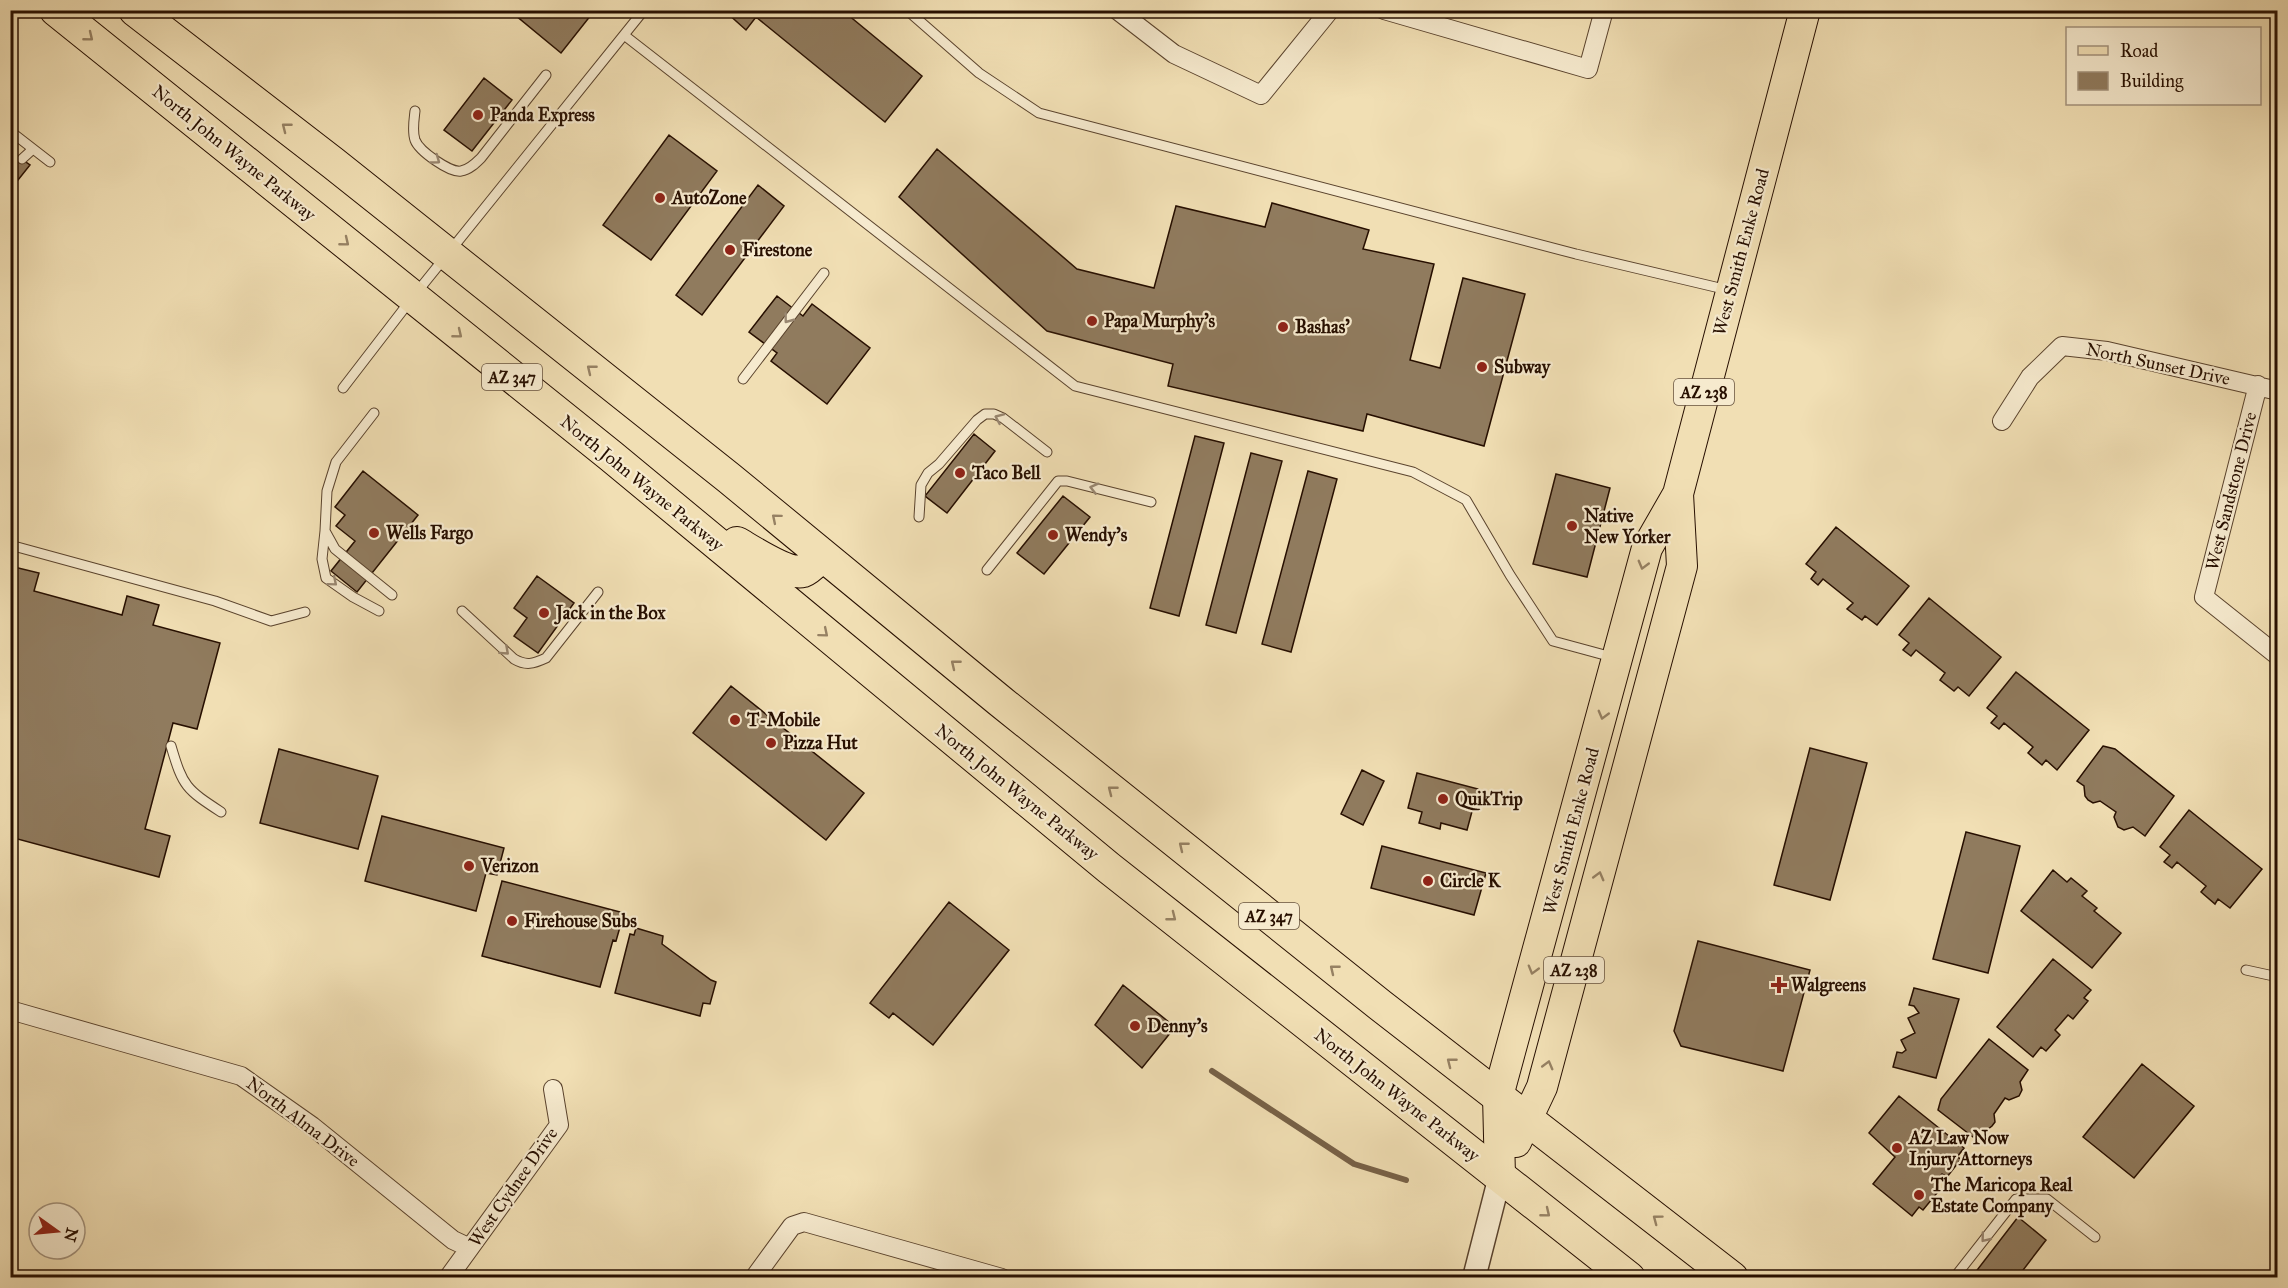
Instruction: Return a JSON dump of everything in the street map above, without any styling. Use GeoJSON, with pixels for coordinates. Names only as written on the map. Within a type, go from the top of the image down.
{"type":"FeatureCollection","features":[{"type":"Feature","properties":{"kind":"highway","name":"North John Wayne Parkway"},"geometry":{"type":"LineString","coordinates":[[56,10],[685,517],[1100,861],[1629,1278]]}},
{"type":"Feature","properties":{"kind":"highway","name":"AZ 347"},"geometry":{"type":"LineString","coordinates":[[135,10],[448,254],[729,478],[821,556],[1389,1012],[1732,1278]]}},
{"type":"Feature","properties":{"kind":"highway"},"geometry":{"type":"LineString","coordinates":[[685,517],[792,570],[806,571],[821,556]]}},
{"type":"Feature","properties":{"kind":"main road","name":"West Smith Enke Road"},"geometry":{"type":"LineString","coordinates":[[1500,1176],[1498,1096],[1647,548],[1678,495],[1805,10]]}},
{"type":"Feature","properties":{"kind":"main road","name":"West Smith Enke Road"},"geometry":{"type":"LineString","coordinates":[[1500,1176],[1542,1087],[1682,566],[1678,495]]}},
{"type":"Feature","properties":{"kind":"main road"},"geometry":{"type":"LineString","coordinates":[[1614,819],[1605,790],[1631,684],[1630,673],[1618,658]]}},
{"type":"Feature","properties":{"kind":"street"},"geometry":{"type":"LineString","coordinates":[[1117,10],[1174,54],[1261,95],[1330,10]]}},
{"type":"Feature","properties":{"kind":"street"},"geometry":{"type":"LineString","coordinates":[[1384,10],[1588,69],[1604,10]]}},
{"type":"Feature","properties":{"kind":"street","name":"North Sunset Drive"},"geometry":{"type":"LineString","coordinates":[[2002,422],[2030,376],[2062,346],[2107,351],[2277,391]]}},
{"type":"Feature","properties":{"kind":"street","name":"West Sandstone Drive"},"geometry":{"type":"LineString","coordinates":[[2258,385],[2204,597],[2277,656]]}},
{"type":"Feature","properties":{"kind":"street","name":"North Alma Drive"},"geometry":{"type":"LineString","coordinates":[[10,1010],[241,1076],[312,1126],[453,1240],[470,1248]]}},
{"type":"Feature","properties":{"kind":"street","name":"West Cydnee Drive"},"geometry":{"type":"LineString","coordinates":[[448,1278],[559,1125],[553,1089]]}},
{"type":"Feature","properties":{"kind":"street","name":"West Smith Enke Road"},"geometry":{"type":"LineString","coordinates":[[1474,1278],[1500,1176]]}},
{"type":"Feature","properties":{"kind":"street"},"geometry":{"type":"LineString","coordinates":[[754,1278],[792,1226],[804,1222],[1002,1278]]}},
{"type":"Feature","properties":{"kind":"lane"},"geometry":{"type":"LineString","coordinates":[[343,388],[413,297],[644,10]]}},
{"type":"Feature","properties":{"kind":"lane"},"geometry":{"type":"LineString","coordinates":[[907,10],[979,73],[1039,113],[1576,254],[1730,290]]}},
{"type":"Feature","properties":{"kind":"lane"},"geometry":{"type":"LineString","coordinates":[[624,35],[1075,386],[1413,472],[1466,500],[1510,575],[1553,641],[1618,658]]}},
{"type":"Feature","properties":{"kind":"lane"},"geometry":{"type":"LineString","coordinates":[[415,111],[415,140],[421,149],[450,170],[461,172],[481,158],[546,75]]}},
{"type":"Feature","properties":{"kind":"lane"},"geometry":{"type":"LineString","coordinates":[[10,131],[50,162]]}},
{"type":"Feature","properties":{"kind":"lane"},"geometry":{"type":"LineString","coordinates":[[22,159],[33,149]]}},
{"type":"Feature","properties":{"kind":"lane"},"geometry":{"type":"LineString","coordinates":[[743,379],[824,273]]}},
{"type":"Feature","properties":{"kind":"lane"},"geometry":{"type":"LineString","coordinates":[[374,413],[336,462],[327,491],[322,559],[326,578],[353,597],[380,611]]}},
{"type":"Feature","properties":{"kind":"lane"},"geometry":{"type":"LineString","coordinates":[[919,517],[921,485],[928,473],[939,464],[977,420],[986,414],[994,414],[1003,418],[1047,452]]}},
{"type":"Feature","properties":{"kind":"lane"},"geometry":{"type":"LineString","coordinates":[[987,570],[1058,481],[1067,481],[1151,502]]}},
{"type":"Feature","properties":{"kind":"lane"},"geometry":{"type":"LineString","coordinates":[[325,531],[335,549],[392,595]]}},
{"type":"Feature","properties":{"kind":"lane"},"geometry":{"type":"LineString","coordinates":[[10,544],[215,601],[271,621],[305,612]]}},
{"type":"Feature","properties":{"kind":"lane"},"geometry":{"type":"LineString","coordinates":[[462,611],[514,659],[523,664],[534,664],[546,658],[598,591]]}},
{"type":"Feature","properties":{"kind":"lane"},"geometry":{"type":"LineString","coordinates":[[171,746],[180,775],[191,792],[221,813]]}},
{"type":"Feature","properties":{"kind":"lane"},"geometry":{"type":"LineString","coordinates":[[2246,970],[2277,977]]}},
{"type":"Feature","properties":{"kind":"lane"},"geometry":{"type":"LineString","coordinates":[[1954,1278],[2016,1199],[2047,1199],[2095,1237]]}},
{"type":"Feature","properties":{"kind":"building"},"geometry":{"type":"Polygon","coordinates":[[[509,10],[595,10],[561,53],[509,10]]]}},
{"type":"Feature","properties":{"kind":"building"},"geometry":{"type":"Polygon","coordinates":[[[727,10],[842,10],[922,76],[885,122],[756,17],[746,30],[726,12],[727,10]]]}},
{"type":"Feature","properties":{"kind":"building","name":"Panda Express"},"geometry":{"type":"Polygon","coordinates":[[[484,78],[512,100],[472,151],[444,130],[484,78]]]}},
{"type":"Feature","properties":{"kind":"building","name":"AutoZone"},"geometry":{"type":"Polygon","coordinates":[[[669,135],[717,171],[651,260],[603,225],[669,135]]]}},
{"type":"Feature","properties":{"kind":"building"},"geometry":{"type":"Polygon","coordinates":[[[937,149],[1077,269],[1154,288],[1176,206],[1265,227],[1272,203],[1369,230],[1363,249],[1434,264],[1410,360],[1440,368],[1463,278],[1525,294],[1484,446],[1367,414],[1363,431],[1168,386],[1173,364],[1047,331],[899,197],[937,149]]]}},
{"type":"Feature","properties":{"kind":"building"},"geometry":{"type":"Polygon","coordinates":[[[10,151],[30,165],[10,190],[10,151]]]}},
{"type":"Feature","properties":{"kind":"building","name":"Firestone"},"geometry":{"type":"Polygon","coordinates":[[[758,185],[784,206],[702,315],[676,295],[758,185]]]}},
{"type":"Feature","properties":{"kind":"building"},"geometry":{"type":"Polygon","coordinates":[[[777,296],[803,316],[812,304],[870,348],[827,404],[771,361],[777,353],[749,332],[777,296]]]}},
{"type":"Feature","properties":{"kind":"building","name":"Taco Bell"},"geometry":{"type":"Polygon","coordinates":[[[974,434],[995,451],[947,513],[925,496],[974,434]]]}},
{"type":"Feature","properties":{"kind":"building"},"geometry":{"type":"Polygon","coordinates":[[[1195,436],[1224,443],[1179,616],[1150,608],[1195,436]]]}},
{"type":"Feature","properties":{"kind":"building"},"geometry":{"type":"Polygon","coordinates":[[[1251,453],[1282,461],[1236,633],[1206,625],[1251,453]]]}},
{"type":"Feature","properties":{"kind":"building","name":"Wells Fargo"},"geometry":{"type":"Polygon","coordinates":[[[363,471],[418,515],[357,592],[331,571],[355,541],[336,526],[345,515],[335,507],[363,471]]]}},
{"type":"Feature","properties":{"kind":"building"},"geometry":{"type":"Polygon","coordinates":[[[1308,471],[1337,479],[1291,652],[1262,644],[1308,471]]]}},
{"type":"Feature","properties":{"kind":"building","name":"Native New Yorker"},"geometry":{"type":"Polygon","coordinates":[[[1556,474],[1610,488],[1587,577],[1533,564],[1556,474]]]}},
{"type":"Feature","properties":{"kind":"building","name":"Wendy's"},"geometry":{"type":"Polygon","coordinates":[[[1063,496],[1090,517],[1044,574],[1017,553],[1063,496]]]}},
{"type":"Feature","properties":{"kind":"building"},"geometry":{"type":"Polygon","coordinates":[[[1836,527],[1909,586],[1877,625],[1865,616],[1862,620],[1847,609],[1853,603],[1823,579],[1818,585],[1811,579],[1816,572],[1806,564],[1836,527]]]}},
{"type":"Feature","properties":{"kind":"building"},"geometry":{"type":"Polygon","coordinates":[[[10,566],[39,573],[34,591],[122,615],[127,596],[159,605],[153,625],[220,643],[197,729],[173,723],[145,829],[170,836],[159,877],[10,837],[10,819],[14,807],[10,806],[10,566]]]}},
{"type":"Feature","properties":{"kind":"building","name":"Jack in the Box"},"geometry":{"type":"Polygon","coordinates":[[[537,576],[574,603],[538,653],[514,636],[527,618],[514,608],[537,576]]]}},
{"type":"Feature","properties":{"kind":"building"},"geometry":{"type":"Polygon","coordinates":[[[1929,598],[2001,657],[1969,696],[1958,687],[1954,691],[1940,680],[1945,673],[1916,650],[1911,656],[1903,650],[1909,643],[1899,635],[1929,598]]]}},
{"type":"Feature","properties":{"kind":"building"},"geometry":{"type":"Polygon","coordinates":[[[2016,672],[2089,730],[2057,770],[2046,760],[2042,765],[2028,753],[2033,747],[2004,723],[1999,729],[1991,723],[1997,716],[1987,708],[2016,672]]]}},
{"type":"Feature","properties":{"kind":"building"},"geometry":{"type":"Polygon","coordinates":[[[731,686],[864,793],[826,840],[693,733],[731,686]]]}},
{"type":"Feature","properties":{"kind":"building"},"geometry":{"type":"Polygon","coordinates":[[[2103,746],[2115,749],[2174,796],[2145,836],[2133,827],[2124,830],[2118,827],[2114,817],[2116,812],[2100,801],[2093,803],[2088,800],[2084,786],[2077,781],[2103,746]]]}},
{"type":"Feature","properties":{"kind":"building"},"geometry":{"type":"Polygon","coordinates":[[[1810,748],[1867,763],[1830,900],[1774,885],[1810,748]]]}},
{"type":"Feature","properties":{"kind":"building"},"geometry":{"type":"Polygon","coordinates":[[[279,749],[378,776],[358,849],[260,823],[279,749]]]}},
{"type":"Feature","properties":{"kind":"building"},"geometry":{"type":"Polygon","coordinates":[[[1362,770],[1384,781],[1363,825],[1341,814],[1362,770]]]}},
{"type":"Feature","properties":{"kind":"building","name":"QuikTrip"},"geometry":{"type":"Polygon","coordinates":[[[1417,773],[1478,789],[1467,830],[1441,823],[1440,829],[1419,823],[1422,812],[1408,808],[1417,773]]]}},
{"type":"Feature","properties":{"kind":"building"},"geometry":{"type":"Polygon","coordinates":[[[2189,810],[2262,869],[2230,908],[2218,899],[2215,904],[2201,892],[2206,886],[2177,862],[2172,868],[2164,862],[2170,855],[2160,847],[2189,810]]]}},
{"type":"Feature","properties":{"kind":"building"},"geometry":{"type":"Polygon","coordinates":[[[382,816],[504,848],[497,875],[486,873],[476,911],[365,881],[382,816]]]}},
{"type":"Feature","properties":{"kind":"building"},"geometry":{"type":"Polygon","coordinates":[[[1966,832],[2020,846],[1988,973],[1933,959],[1966,832]]]}},
{"type":"Feature","properties":{"kind":"building","name":"Circle K"},"geometry":{"type":"Polygon","coordinates":[[[1382,846],[1486,873],[1474,915],[1371,888],[1382,846]]]}},
{"type":"Feature","properties":{"kind":"building"},"geometry":{"type":"Polygon","coordinates":[[[2053,870],[2067,882],[2071,878],[2087,891],[2082,896],[2097,908],[2094,911],[2121,933],[2092,968],[2021,911],[2053,870]]]}},
{"type":"Feature","properties":{"kind":"building"},"geometry":{"type":"Polygon","coordinates":[[[502,881],[624,913],[616,941],[613,940],[600,987],[482,956],[502,881]]]}},
{"type":"Feature","properties":{"kind":"building"},"geometry":{"type":"Polygon","coordinates":[[[949,902],[1009,950],[933,1045],[893,1013],[889,1018],[870,1003],[949,902]]]}},
{"type":"Feature","properties":{"kind":"building"},"geometry":{"type":"Polygon","coordinates":[[[636,928],[663,936],[662,944],[716,982],[710,1004],[703,1003],[700,1016],[615,993],[630,934],[634,935],[636,928]]]}},
{"type":"Feature","properties":{"kind":"building","name":"Walgreens"},"geometry":{"type":"Polygon","coordinates":[[[1698,941],[1810,970],[1783,1071],[1681,1046],[1674,1031],[1698,941]]]}},
{"type":"Feature","properties":{"kind":"building"},"geometry":{"type":"Polygon","coordinates":[[[2053,959],[2091,990],[2084,998],[2088,1001],[2073,1019],[2068,1015],[2055,1030],[2060,1035],[2046,1051],[2041,1047],[2033,1057],[1997,1027],[2053,959]]]}},
{"type":"Feature","properties":{"kind":"building","name":"Denny's"},"geometry":{"type":"Polygon","coordinates":[[[1123,985],[1175,1027],[1142,1068],[1095,1025],[1123,985]]]}},
{"type":"Feature","properties":{"kind":"building"},"geometry":{"type":"Polygon","coordinates":[[[1914,988],[1959,999],[1936,1078],[1893,1067],[1897,1052],[1902,1053],[1906,1050],[1901,1040],[1915,1033],[1908,1018],[1919,1013],[1914,1006],[1909,1005],[1914,988]]]}},
{"type":"Feature","properties":{"kind":"building"},"geometry":{"type":"Polygon","coordinates":[[[1989,1039],[2028,1070],[2020,1082],[2022,1090],[2019,1096],[2009,1100],[2005,1098],[1994,1114],[1995,1122],[1992,1126],[1988,1129],[1977,1130],[1973,1137],[1938,1110],[1941,1099],[1989,1039]]]}},
{"type":"Feature","properties":{"kind":"building"},"geometry":{"type":"Polygon","coordinates":[[[2142,1064],[2194,1106],[2134,1178],[2083,1137],[2142,1064]]]}},
{"type":"Feature","properties":{"kind":"building"},"geometry":{"type":"Polygon","coordinates":[[[1899,1096],[1964,1148],[1957,1157],[1961,1159],[1947,1177],[1942,1174],[1937,1180],[1940,1182],[1933,1190],[1937,1193],[1923,1210],[1919,1207],[1912,1216],[1873,1184],[1895,1157],[1869,1133],[1899,1096]]]}},
{"type":"Feature","properties":{"kind":"building"},"geometry":{"type":"Polygon","coordinates":[[[2018,1217],[2046,1240],[2017,1278],[1971,1278],[2018,1217]]]}},
{"type":"Feature","properties":{"kind":"waterway"},"geometry":{"type":"LineString","coordinates":[[1212,1071],[1354,1164],[1406,1180]]}},
{"type":"Feature","properties":{"kind":"place","name":"Panda Express"},"geometry":{"type":"Point","coordinates":[478,115]}},
{"type":"Feature","properties":{"kind":"place","name":"AutoZone"},"geometry":{"type":"Point","coordinates":[660,198]}},
{"type":"Feature","properties":{"kind":"place","name":"Firestone"},"geometry":{"type":"Point","coordinates":[730,250]}},
{"type":"Feature","properties":{"kind":"place","name":"Papa Murphy's"},"geometry":{"type":"Point","coordinates":[1092,321]}},
{"type":"Feature","properties":{"kind":"place","name":"Bashas'"},"geometry":{"type":"Point","coordinates":[1283,327]}},
{"type":"Feature","properties":{"kind":"place","name":"Subway"},"geometry":{"type":"Point","coordinates":[1482,367]}},
{"type":"Feature","properties":{"kind":"place","name":"Taco Bell"},"geometry":{"type":"Point","coordinates":[960,473]}},
{"type":"Feature","properties":{"kind":"place","name":"Native New Yorker"},"geometry":{"type":"Point","coordinates":[1572,526]}},
{"type":"Feature","properties":{"kind":"place","name":"Wells Fargo"},"geometry":{"type":"Point","coordinates":[374,533]}},
{"type":"Feature","properties":{"kind":"place","name":"Wendy's"},"geometry":{"type":"Point","coordinates":[1053,535]}},
{"type":"Feature","properties":{"kind":"place","name":"Jack in the Box"},"geometry":{"type":"Point","coordinates":[544,613]}},
{"type":"Feature","properties":{"kind":"place","name":"T-Mobile"},"geometry":{"type":"Point","coordinates":[735,720]}},
{"type":"Feature","properties":{"kind":"place","name":"Pizza Hut"},"geometry":{"type":"Point","coordinates":[771,743]}},
{"type":"Feature","properties":{"kind":"place","name":"QuikTrip"},"geometry":{"type":"Point","coordinates":[1443,799]}},
{"type":"Feature","properties":{"kind":"place","name":"Verizon"},"geometry":{"type":"Point","coordinates":[469,866]}},
{"type":"Feature","properties":{"kind":"place","name":"Circle K"},"geometry":{"type":"Point","coordinates":[1428,881]}},
{"type":"Feature","properties":{"kind":"place","name":"Firehouse Subs"},"geometry":{"type":"Point","coordinates":[512,921]}},
{"type":"Feature","properties":{"kind":"place","name":"Walgreens"},"geometry":{"type":"Point","coordinates":[1779,985]}},
{"type":"Feature","properties":{"kind":"place","name":"Denny's"},"geometry":{"type":"Point","coordinates":[1135,1026]}},
{"type":"Feature","properties":{"kind":"place","name":"AZ Law Now Injury Attorneys"},"geometry":{"type":"Point","coordinates":[1897,1148]}},
{"type":"Feature","properties":{"kind":"place","name":"The Maricopa Real Estate Company"},"geometry":{"type":"Point","coordinates":[1919,1195]}}]}
